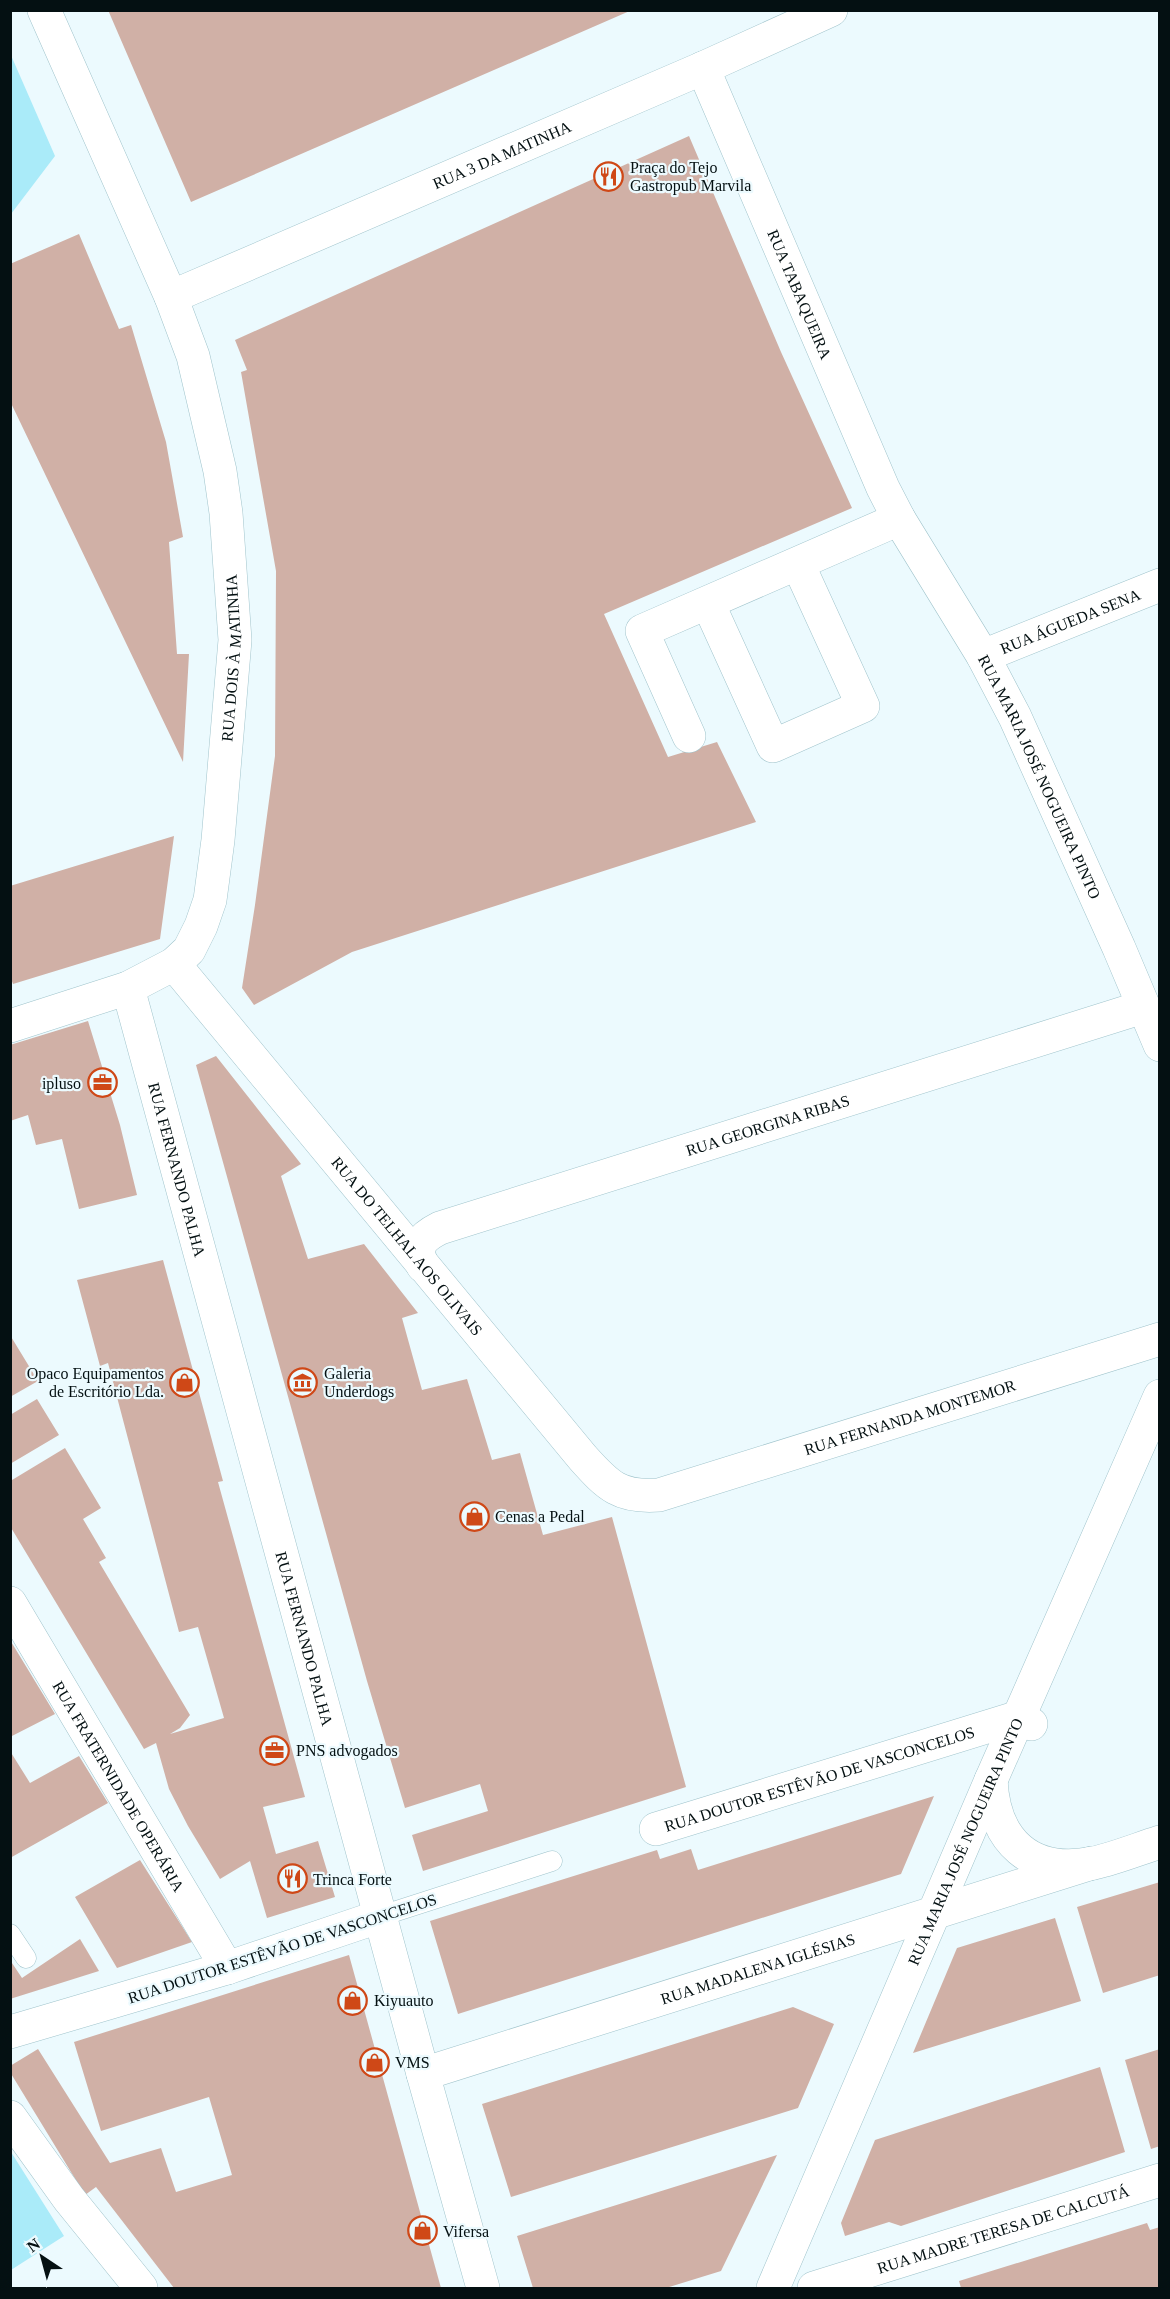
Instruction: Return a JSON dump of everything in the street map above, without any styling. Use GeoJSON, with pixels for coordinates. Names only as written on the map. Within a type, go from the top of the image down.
{"type":"FeatureCollection","features":[{"type":"Feature","properties":{"kind":"street","name":"RUA DOIS À MATINHA"},"geometry":{"type":"LineString","coordinates":[[44,10],[171,297],[193,356],[220,471],[226,513],[235,640],[218,840],[210,900],[189,950],[174,964],[129,988]]}},
{"type":"Feature","properties":{"kind":"street","name":"RUA 3 DA MATINHA"},"geometry":{"type":"LineString","coordinates":[[171,297],[703,68],[814,14]]}},
{"type":"Feature","properties":{"kind":"street","name":"RUA TABAQUEIRA"},"geometry":{"type":"LineString","coordinates":[[703,68],[870,458],[899,519]]}},
{"type":"Feature","properties":{"kind":"street"},"geometry":{"type":"LineString","coordinates":[[689,736],[642,631],[899,519]]}},
{"type":"Feature","properties":{"kind":"street","name":"RUA MARIA JOSÉ NOGUEIRA PINTO"},"geometry":{"type":"LineString","coordinates":[[899,519],[983,656],[1025,736],[1160,1045]]}},
{"type":"Feature","properties":{"kind":"street"},"geometry":{"type":"LineString","coordinates":[[708,603],[773,746],[863,706],[798,564]]}},
{"type":"Feature","properties":{"kind":"street","name":"RUA ÁGUEDA SENA"},"geometry":{"type":"LineString","coordinates":[[983,656],[1160,585]]}},
{"type":"Feature","properties":{"kind":"street","name":"RUA DO TELHAL AOS OLIVAIS"},"geometry":{"type":"LineString","coordinates":[[174,964],[602,1480],[612,1488],[633,1495],[659,1495]]}},
{"type":"Feature","properties":{"kind":"street"},"geometry":{"type":"LineString","coordinates":[[10,1026],[129,988]]}},
{"type":"Feature","properties":{"kind":"street","name":"RUA FERNANDO PALHA"},"geometry":{"type":"LineString","coordinates":[[129,988],[483,2289]]}},
{"type":"Feature","properties":{"kind":"street","name":"RUA GEORGINA RIBAS"},"geometry":{"type":"LineString","coordinates":[[423,1266],[418,1253],[419,1248],[426,1236],[440,1228],[1143,1007]]}},
{"type":"Feature","properties":{"kind":"street","name":"RUA FERNANDA MONTEMOR"},"geometry":{"type":"LineString","coordinates":[[659,1495],[1160,1339]]}},
{"type":"Feature","properties":{"kind":"street","name":"RUA MARIA JOSÉ NOGUEIRA PINTO"},"geometry":{"type":"LineString","coordinates":[[773,2289],[991,1780],[1029,1723],[1160,1396]]}},
{"type":"Feature","properties":{"kind":"street","name":"RUA FRATERNIDADE OPERÁRIA"},"geometry":{"type":"LineString","coordinates":[[10,1603],[227,1968]]}},
{"type":"Feature","properties":{"kind":"street","name":"RUA DOUTOR ESTÊVÃO DE VASCONCELOS"},"geometry":{"type":"LineString","coordinates":[[656,1829],[1029,1723]]}},
{"type":"Feature","properties":{"kind":"street","name":"RUA MADALENA IGLÉSIAS"},"geometry":{"type":"LineString","coordinates":[[991,1780],[995,1814],[1010,1840],[1021,1851],[1035,1860],[1054,1865],[1092,1863]]}},
{"type":"Feature","properties":{"kind":"street","name":"RUA MADALENA IGLÉSIAS"},"geometry":{"type":"LineString","coordinates":[[423,2074],[1160,1842]]}},
{"type":"Feature","properties":{"kind":"street","name":"RUA DOUTOR ESTÊVÃO DE VASCONCELOS"},"geometry":{"type":"LineString","coordinates":[[10,2032],[227,1968],[381,1916]]}},
{"type":"Feature","properties":{"kind":"street"},"geometry":{"type":"LineString","coordinates":[[10,2117],[69,2199],[141,2289]]}},
{"type":"Feature","properties":{"kind":"street","name":"RUA MADRE TERESA DE CALCUTÁ"},"geometry":{"type":"LineString","coordinates":[[814,2289],[1160,2180]]}},
{"type":"Feature","properties":{"kind":"lane","name":"RUA DOUTOR ESTÊVÃO DE VASCONCELOS"},"geometry":{"type":"LineString","coordinates":[[381,1916],[552,1861]]}},
{"type":"Feature","properties":{"kind":"lane"},"geometry":{"type":"LineString","coordinates":[[10,1934],[26,1958]]}},
{"type":"Feature","properties":{"kind":"shaded area"},"geometry":{"type":"Polygon","coordinates":[[[10,53],[55,156],[11,214],[10,214],[10,53]]]}},
{"type":"Feature","properties":{"kind":"shaded area"},"geometry":{"type":"Polygon","coordinates":[[[11,2152],[64,2236],[10,2270],[11,2152]]]}},
{"type":"Feature","properties":{"kind":"building"},"geometry":{"type":"Polygon","coordinates":[[[108,10],[632,10],[191,202],[108,10]]]}},
{"type":"Feature","properties":{"kind":"building"},"geometry":{"type":"Polygon","coordinates":[[[689,136],[781,352],[852,508],[604,614],[668,757],[717,742],[756,822],[352,952],[254,1005],[242,988],[275,756],[276,571],[241,372],[247,370],[235,340],[689,136]]]}},
{"type":"Feature","properties":{"kind":"building"},"geometry":{"type":"Polygon","coordinates":[[[79,234],[119,329],[131,325],[166,442],[183,537],[169,542],[177,654],[189,654],[183,762],[10,401],[10,264],[79,234]]]}},
{"type":"Feature","properties":{"kind":"building"},"geometry":{"type":"Polygon","coordinates":[[[174,836],[160,939],[13,984],[10,976],[10,886],[174,836]]]}},
{"type":"Feature","properties":{"kind":"building"},"geometry":{"type":"Polygon","coordinates":[[[88,1021],[120,1125],[137,1195],[79,1209],[62,1139],[36,1145],[28,1115],[10,1121],[10,1045],[88,1021]]]}},
{"type":"Feature","properties":{"kind":"building"},"geometry":{"type":"Polygon","coordinates":[[[216,1056],[301,1164],[281,1176],[308,1259],[364,1244],[418,1313],[402,1318],[422,1390],[467,1379],[492,1460],[520,1453],[543,1535],[612,1517],[686,1787],[423,1871],[412,1835],[488,1811],[480,1784],[405,1808],[367,1681],[196,1065],[216,1056]]]}},
{"type":"Feature","properties":{"kind":"building"},"geometry":{"type":"Polygon","coordinates":[[[163,1260],[223,1481],[218,1482],[305,1797],[263,1807],[276,1854],[318,1841],[335,1897],[267,1918],[250,1861],[220,1879],[169,1789],[156,1743],[144,1749],[10,1526],[10,1477],[12,1480],[65,1448],[101,1508],[83,1519],[106,1558],[99,1562],[190,1715],[180,1728],[170,1734],[224,1718],[198,1627],[179,1632],[108,1363],[100,1366],[77,1280],[163,1260]]]}},
{"type":"Feature","properties":{"kind":"building"},"geometry":{"type":"Polygon","coordinates":[[[10,1335],[38,1381],[10,1397],[10,1335]]]}},
{"type":"Feature","properties":{"kind":"building"},"geometry":{"type":"Polygon","coordinates":[[[37,1399],[59,1435],[10,1464],[10,1415],[37,1399]]]}},
{"type":"Feature","properties":{"kind":"building"},"geometry":{"type":"Polygon","coordinates":[[[10,1640],[55,1714],[10,1737],[10,1640]]]}},
{"type":"Feature","properties":{"kind":"building"},"geometry":{"type":"Polygon","coordinates":[[[10,1751],[30,1783],[79,1756],[108,1803],[10,1858],[10,1751]]]}},
{"type":"Feature","properties":{"kind":"building"},"geometry":{"type":"Polygon","coordinates":[[[934,1796],[901,1874],[458,2014],[430,1921],[657,1850],[660,1859],[691,1849],[698,1870],[934,1796]]]}},
{"type":"Feature","properties":{"kind":"building"},"geometry":{"type":"Polygon","coordinates":[[[140,1860],[192,1942],[117,1968],[75,1897],[140,1860]]]}},
{"type":"Feature","properties":{"kind":"building"},"geometry":{"type":"Polygon","coordinates":[[[1160,1882],[1160,1975],[1103,1993],[1077,1907],[1160,1882]]]}},
{"type":"Feature","properties":{"kind":"building"},"geometry":{"type":"Polygon","coordinates":[[[1055,1918],[1081,2001],[913,2053],[957,1948],[1055,1918]]]}},
{"type":"Feature","properties":{"kind":"building"},"geometry":{"type":"Polygon","coordinates":[[[80,1939],[99,1971],[10,1999],[10,1960],[22,1978],[80,1939]]]}},
{"type":"Feature","properties":{"kind":"building"},"geometry":{"type":"Polygon","coordinates":[[[349,1955],[441,2288],[174,2288],[96,2187],[85,2195],[10,2072],[10,2066],[38,2049],[110,2163],[161,2148],[176,2192],[232,2175],[209,2097],[101,2131],[74,2042],[349,1955]]]}},
{"type":"Feature","properties":{"kind":"building"},"geometry":{"type":"Polygon","coordinates":[[[793,2007],[834,2024],[798,2108],[511,2197],[482,2104],[793,2007]]]}},
{"type":"Feature","properties":{"kind":"building"},"geometry":{"type":"Polygon","coordinates":[[[1160,2049],[1160,2146],[1151,2149],[1125,2060],[1160,2049]]]}},
{"type":"Feature","properties":{"kind":"building"},"geometry":{"type":"Polygon","coordinates":[[[1100,2067],[1125,2152],[901,2226],[889,2222],[845,2236],[841,2223],[875,2140],[1100,2067]]]}},
{"type":"Feature","properties":{"kind":"building"},"geometry":{"type":"Polygon","coordinates":[[[777,2155],[721,2271],[666,2288],[533,2288],[517,2236],[777,2155]]]}},
{"type":"Feature","properties":{"kind":"building"},"geometry":{"type":"Polygon","coordinates":[[[1147,2223],[1150,2230],[1160,2227],[1160,2288],[961,2288],[959,2281],[1147,2223]]]}},
{"type":"Feature","properties":{"kind":"place","name":"Praça do Tejo Gastropub Marvila"},"geometry":{"type":"Point","coordinates":[609,176]}},
{"type":"Feature","properties":{"kind":"place","name":"ipluso"},"geometry":{"type":"Point","coordinates":[102,1083]}},
{"type":"Feature","properties":{"kind":"place","name":"Opaco Equipamentos de Escritório Lda."},"geometry":{"type":"Point","coordinates":[185,1382]}},
{"type":"Feature","properties":{"kind":"place","name":"Galeria Underdogs"},"geometry":{"type":"Point","coordinates":[303,1382]}},
{"type":"Feature","properties":{"kind":"place","name":"Cenas a Pedal"},"geometry":{"type":"Point","coordinates":[474,1516]}},
{"type":"Feature","properties":{"kind":"place","name":"PNS advogados"},"geometry":{"type":"Point","coordinates":[275,1750]}},
{"type":"Feature","properties":{"kind":"place","name":"Trinca Forte"},"geometry":{"type":"Point","coordinates":[292,1879]}},
{"type":"Feature","properties":{"kind":"place","name":"Kiyuauto"},"geometry":{"type":"Point","coordinates":[353,2000]}},
{"type":"Feature","properties":{"kind":"place","name":"VMS"},"geometry":{"type":"Point","coordinates":[374,2062]}},
{"type":"Feature","properties":{"kind":"place","name":"Vifersa"},"geometry":{"type":"Point","coordinates":[422,2231]}}]}
